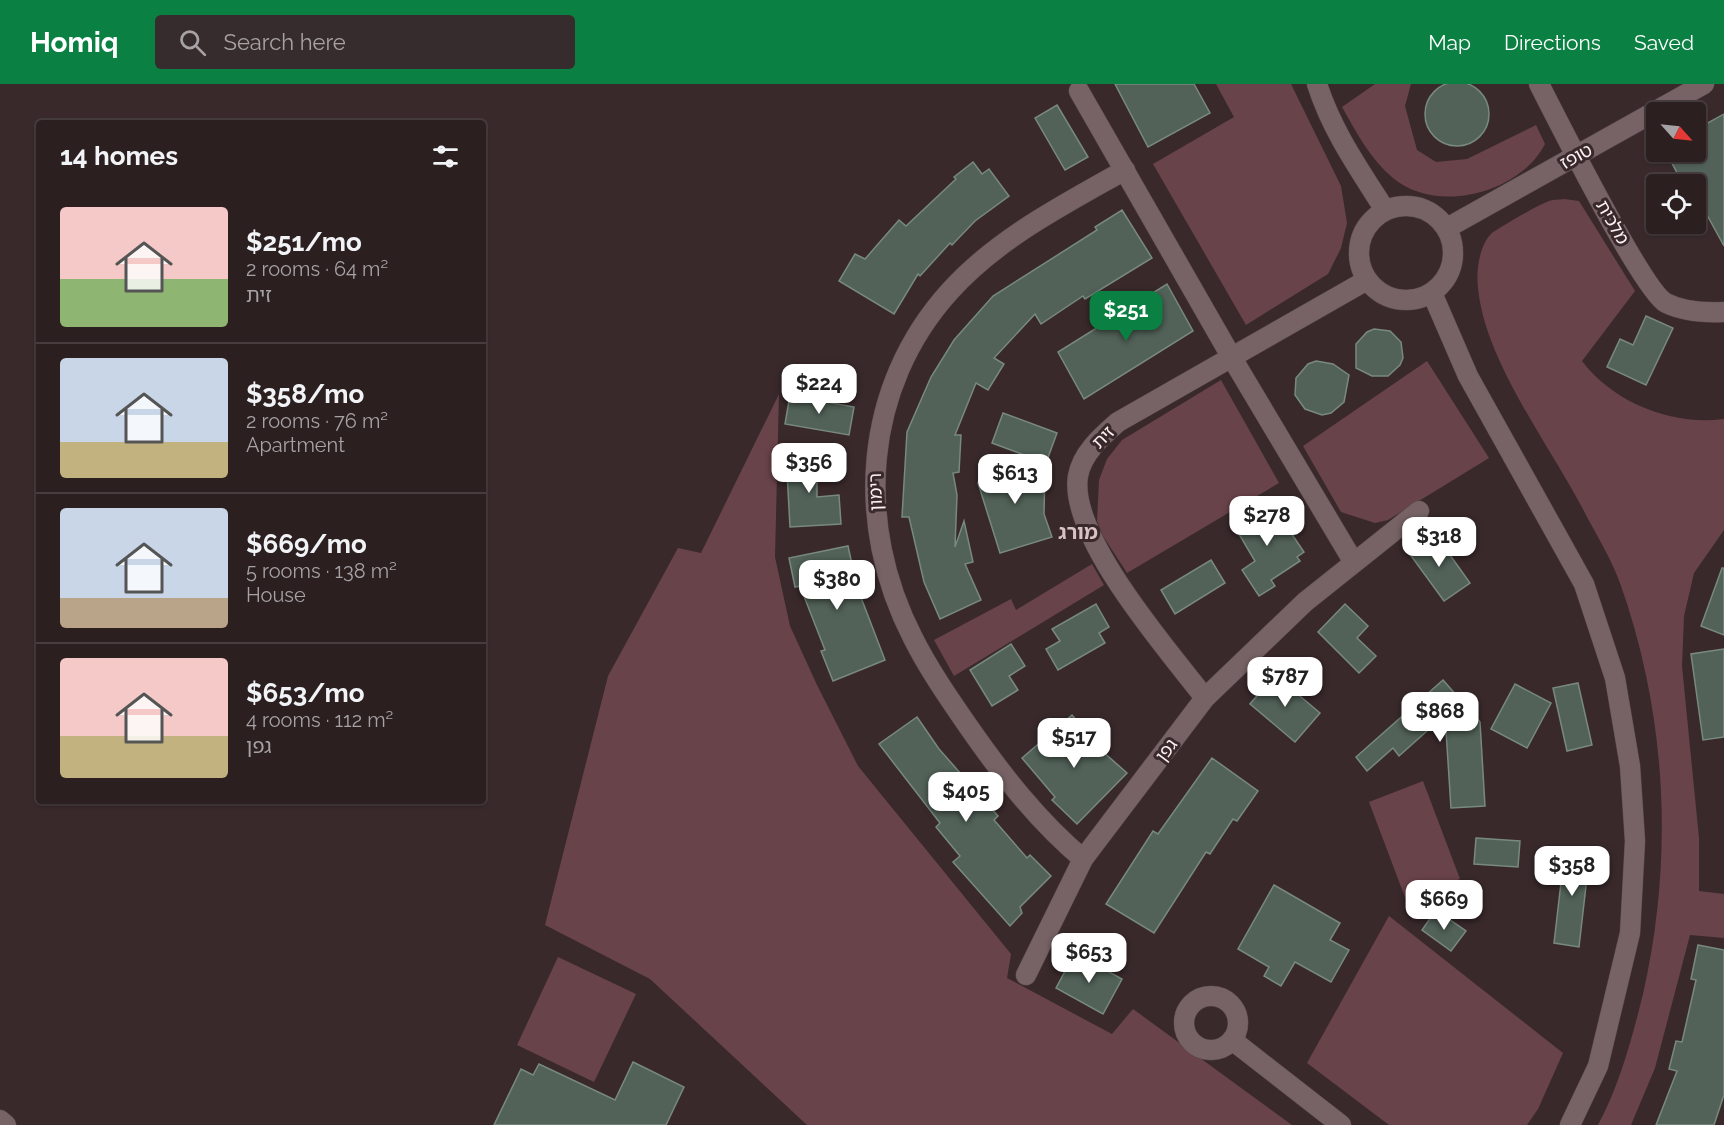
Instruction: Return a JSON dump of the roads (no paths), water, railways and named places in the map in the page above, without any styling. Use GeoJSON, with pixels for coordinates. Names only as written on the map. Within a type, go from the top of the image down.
{"type":"FeatureCollection","features":[{"type":"Feature","properties":{"kind":"street"},"geometry":{"type":"LineString","coordinates":[[1317,84],[1326,112],[1348,153],[1386,210]]}},
{"type":"Feature","properties":{"kind":"street","name":"מלכית"},"geometry":{"type":"LineString","coordinates":[[1539,84],[1575,156],[1647,280],[1664,302],[1697,313],[1724,312]]}},
{"type":"Feature","properties":{"kind":"street","name":"טופז"},"geometry":{"type":"LineString","coordinates":[[1447,228],[1704,84]]}},
{"type":"Feature","properties":{"kind":"street"},"geometry":{"type":"LineString","coordinates":[[1079,91],[1232,358],[1353,561]]}},
{"type":"Feature","properties":{"kind":"street","name":"רימון"},"geometry":{"type":"LineString","coordinates":[[1083,859],[1061,840],[1000,772],[940,685],[912,636],[887,571],[878,536],[874,498],[875,462],[881,421],[904,356],[950,291],[985,258],[1032,223],[1125,170]]}},
{"type":"Feature","properties":{"kind":"street"},"geometry":{"type":"LineString","coordinates":[[1401,206],[1417,206],[1430,211],[1447,228],[1454,247],[1453,265],[1444,282],[1432,293],[1410,301],[1396,300],[1380,293],[1367,280],[1359,260],[1360,243],[1367,227],[1386,210],[1401,206]]}},
{"type":"Feature","properties":{"kind":"street","name":"זית"},"geometry":{"type":"LineString","coordinates":[[1205,698],[1125,595],[1085,526],[1077,490],[1078,473],[1099,439],[1118,422],[1367,280]]}},
{"type":"Feature","properties":{"kind":"street"},"geometry":{"type":"LineString","coordinates":[[1432,293],[1468,376],[1584,584],[1615,678],[1628,755],[1635,841],[1630,933],[1598,1066],[1569,1125]]}},
{"type":"Feature","properties":{"kind":"street","name":"גפן"},"geometry":{"type":"LineString","coordinates":[[1026,975],[1083,859],[1205,698],[1266,637],[1353,561],[1419,511]]}},
{"type":"Feature","properties":{"kind":"street"},"geometry":{"type":"LineString","coordinates":[[1232,1040],[1341,1125]]}},
{"type":"Feature","properties":{"kind":"street"},"geometry":{"type":"LineString","coordinates":[[0,1120],[6,1125]]}},
{"type":"Feature","properties":{"kind":"district","name":"מורג"},"geometry":{"type":"Point","coordinates":[1078,532]}}]}
